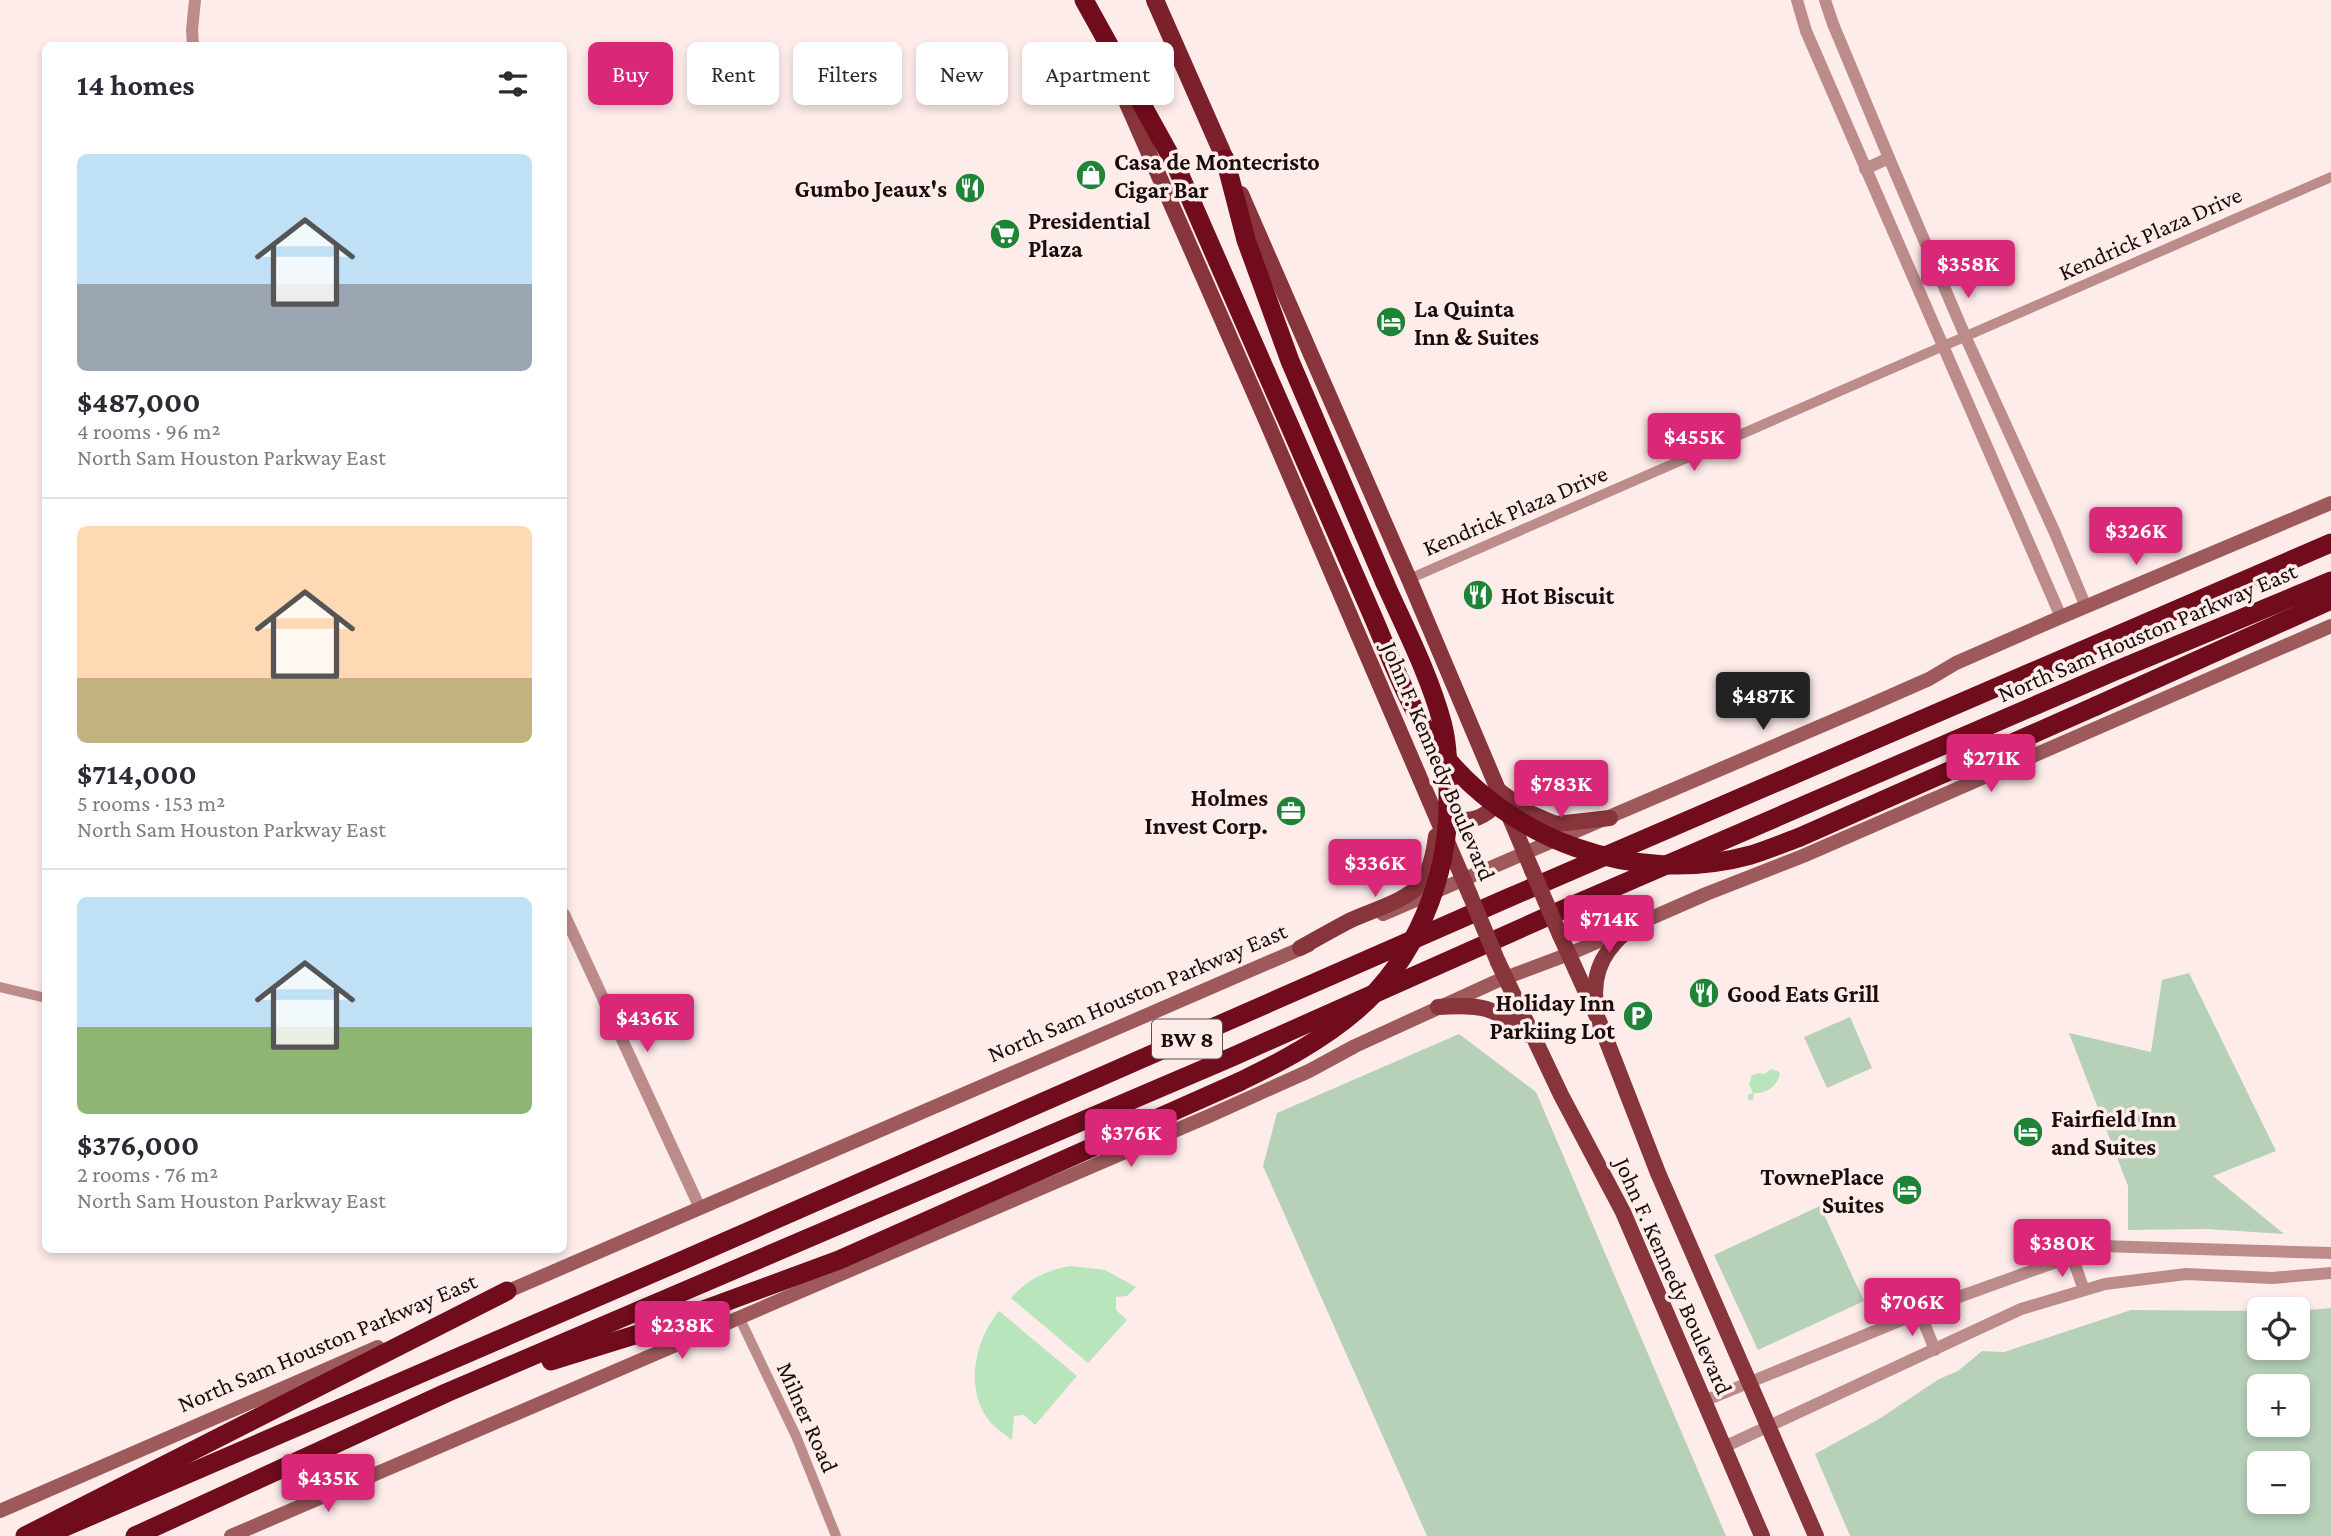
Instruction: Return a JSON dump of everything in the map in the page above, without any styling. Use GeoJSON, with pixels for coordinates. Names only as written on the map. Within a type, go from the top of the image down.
{"type":"FeatureCollection","features":[{"type":"Feature","properties":{"kind":"highway"},"geometry":{"type":"LineString","coordinates":[[1083,0],[1176,166],[1400,677],[1433,742],[1472,786],[1539,833],[1562,843],[1635,863],[1687,864],[1751,855],[1810,832],[2331,600]]}},
{"type":"Feature","properties":{"kind":"highway","name":"John F. Kennedy Boulevard"},"geometry":{"type":"LineString","coordinates":[[1155,0],[1225,159]]}},
{"type":"Feature","properties":{"kind":"highway"},"geometry":{"type":"LineString","coordinates":[[446,1393],[638,1334],[839,1260],[1275,1065],[1313,1042],[1359,1008],[1395,965],[1415,934],[1437,885],[1448,827],[1446,742],[1442,722],[1290,361],[1246,240],[1225,159]]}},
{"type":"Feature","properties":{"kind":"highway","name":"North Sam Houston Parkway East"},"geometry":{"type":"LineString","coordinates":[[44,1536],[644,1278],[1492,905],[2331,543]]}},
{"type":"Feature","properties":{"kind":"highway","name":"North Sam Houston Parkway East"},"geometry":{"type":"LineString","coordinates":[[135,1536],[446,1393],[1219,1063],[1575,904],[2115,670],[2331,581]]}},
{"type":"Feature","properties":{"kind":"highway"},"geometry":{"type":"LineString","coordinates":[[25,1536],[507,1291]]}},
{"type":"Feature","properties":{"kind":"main road","name":"John F. Kennedy Boulevard"},"geometry":{"type":"LineString","coordinates":[[1083,0],[1502,970],[1533,1040],[1623,1212],[1762,1536]]}},
{"type":"Feature","properties":{"kind":"main road","name":"John F. Kennedy Boulevard"},"geometry":{"type":"LineString","coordinates":[[1225,159],[1599,1021],[1662,1183],[1816,1536]]}},
{"type":"Feature","properties":{"kind":"main road","name":"North Sam Houston Parkway East"},"geometry":{"type":"LineString","coordinates":[[0,1511],[1300,948],[1467,888],[1529,862],[1610,818],[1929,679],[1956,663],[2331,503]]}},
{"type":"Feature","properties":{"kind":"main road"},"geometry":{"type":"LineString","coordinates":[[231,1536],[1197,1121],[1438,1007],[1502,970],[1569,954],[1803,856],[2331,626]]}},
{"type":"Feature","properties":{"kind":"main road"},"geometry":{"type":"LineString","coordinates":[[1393,717],[1413,745],[1448,817],[1462,822],[1476,820],[1488,813],[1494,807],[1496,788]]}},
{"type":"Feature","properties":{"kind":"main road"},"geometry":{"type":"LineString","coordinates":[[1496,788],[1528,812],[1556,824],[1610,818]]}},
{"type":"Feature","properties":{"kind":"main road"},"geometry":{"type":"LineString","coordinates":[[1300,948],[1420,885],[1428,872],[1434,852],[1437,830],[1435,813]]}},
{"type":"Feature","properties":{"kind":"main road"},"geometry":{"type":"LineString","coordinates":[[1599,1021],[1594,987],[1598,970],[1603,958],[1619,937],[1634,925]]}},
{"type":"Feature","properties":{"kind":"main road"},"geometry":{"type":"LineString","coordinates":[[1438,1007],[1471,1005],[1497,1012],[1511,1020],[1533,1040]]}},
{"type":"Feature","properties":{"kind":"street"},"geometry":{"type":"LineString","coordinates":[[193,42],[195,0]]}},
{"type":"Feature","properties":{"kind":"street"},"geometry":{"type":"LineString","coordinates":[[1797,0],[1806,31],[1865,169],[2061,617]]}},
{"type":"Feature","properties":{"kind":"street"},"geometry":{"type":"LineString","coordinates":[[1825,0],[1966,338],[2086,607]]}},
{"type":"Feature","properties":{"kind":"street"},"geometry":{"type":"LineString","coordinates":[[1865,169],[1889,158]]}},
{"type":"Feature","properties":{"kind":"street","name":"Kendrick Plaza Drive"},"geometry":{"type":"LineString","coordinates":[[1409,579],[2331,177]]}},
{"type":"Feature","properties":{"kind":"street"},"geometry":{"type":"LineString","coordinates":[[567,920],[700,1208]]}},
{"type":"Feature","properties":{"kind":"street"},"geometry":{"type":"LineString","coordinates":[[0,987],[42,997]]}},
{"type":"Feature","properties":{"kind":"street"},"geometry":{"type":"LineString","coordinates":[[1704,1401],[1920,1313],[2101,1246],[2331,1253]]}},
{"type":"Feature","properties":{"kind":"street"},"geometry":{"type":"LineString","coordinates":[[2072,1256],[2084,1290]]}},
{"type":"Feature","properties":{"kind":"street"},"geometry":{"type":"LineString","coordinates":[[1724,1447],[2021,1309],[2084,1290],[2105,1284],[2186,1274],[2272,1278],[2331,1273]]}},
{"type":"Feature","properties":{"kind":"street"},"geometry":{"type":"LineString","coordinates":[[1920,1313],[1936,1350]]}},
{"type":"Feature","properties":{"kind":"street","name":"Milner Road"},"geometry":{"type":"LineString","coordinates":[[738,1317],[796,1436],[836,1536]]}},
{"type":"Feature","properties":{"kind":"shaded area"},"geometry":{"type":"Polygon","coordinates":[[[2189,973],[2276,1151],[2213,1176],[2284,1234],[2207,1229],[2128,1230],[2128,1186],[2069,1033],[2151,1052],[2162,980],[2189,973]]]}},
{"type":"Feature","properties":{"kind":"shaded area"},"geometry":{"type":"Polygon","coordinates":[[[1850,1017],[1872,1068],[1827,1088],[1804,1037],[1850,1017]]]}},
{"type":"Feature","properties":{"kind":"shaded area"},"geometry":{"type":"Polygon","coordinates":[[[1459,1034],[1536,1092],[1726,1536],[1427,1536],[1263,1166],[1277,1113],[1459,1034]]]}},
{"type":"Feature","properties":{"kind":"shaded area"},"geometry":{"type":"Polygon","coordinates":[[[1771,1069],[1780,1074],[1776,1082],[1767,1091],[1754,1093],[1753,1100],[1748,1100],[1748,1095],[1753,1093],[1749,1084],[1752,1075],[1765,1074],[1771,1069]]]}},
{"type":"Feature","properties":{"kind":"shaded area"},"geometry":{"type":"Polygon","coordinates":[[[1820,1206],[1864,1301],[1758,1350],[1714,1255],[1820,1206]]]}},
{"type":"Feature","properties":{"kind":"shaded area"},"geometry":{"type":"Polygon","coordinates":[[[1071,1266],[1105,1270],[1136,1287],[1127,1296],[1116,1297],[1116,1310],[1127,1320],[1088,1363],[1011,1298],[1038,1277],[1071,1266]]]}},
{"type":"Feature","properties":{"kind":"shaded area"},"geometry":{"type":"Polygon","coordinates":[[[2331,1308],[2331,1536],[1850,1536],[1815,1454],[1879,1419],[1939,1379],[1958,1371],[1982,1351],[2004,1352],[2131,1310],[2247,1311],[2247,1360],[2310,1360],[2310,1310],[2331,1308]]]}},
{"type":"Feature","properties":{"kind":"shaded area"},"geometry":{"type":"Polygon","coordinates":[[[999,1311],[1077,1376],[1035,1425],[1024,1415],[1014,1416],[1012,1440],[991,1423],[982,1410],[975,1381],[984,1336],[999,1311]]]}},
{"type":"Feature","properties":{"kind":"place","name":"Casa de Montecristo Cigar Bar"},"geometry":{"type":"Point","coordinates":[1091,175]}},
{"type":"Feature","properties":{"kind":"place","name":"Gumbo Jeaux's"},"geometry":{"type":"Point","coordinates":[970,188]}},
{"type":"Feature","properties":{"kind":"place","name":"Presidential Plaza"},"geometry":{"type":"Point","coordinates":[1005,234]}},
{"type":"Feature","properties":{"kind":"place","name":"La Quinta Inn & Suites"},"geometry":{"type":"Point","coordinates":[1391,322]}},
{"type":"Feature","properties":{"kind":"place","name":"Hot Biscuit"},"geometry":{"type":"Point","coordinates":[1478,595]}},
{"type":"Feature","properties":{"kind":"place","name":"Holmes Invest Corp."},"geometry":{"type":"Point","coordinates":[1291,811]}},
{"type":"Feature","properties":{"kind":"place","name":"Good Eats Grill"},"geometry":{"type":"Point","coordinates":[1704,993]}},
{"type":"Feature","properties":{"kind":"place","name":"Holiday Inn Parkiing Lot"},"geometry":{"type":"Point","coordinates":[1638,1016]}},
{"type":"Feature","properties":{"kind":"place","name":"Fairfield Inn and Suites"},"geometry":{"type":"Point","coordinates":[2028,1132]}},
{"type":"Feature","properties":{"kind":"place","name":"TownePlace Suites"},"geometry":{"type":"Point","coordinates":[1907,1190]}}]}
